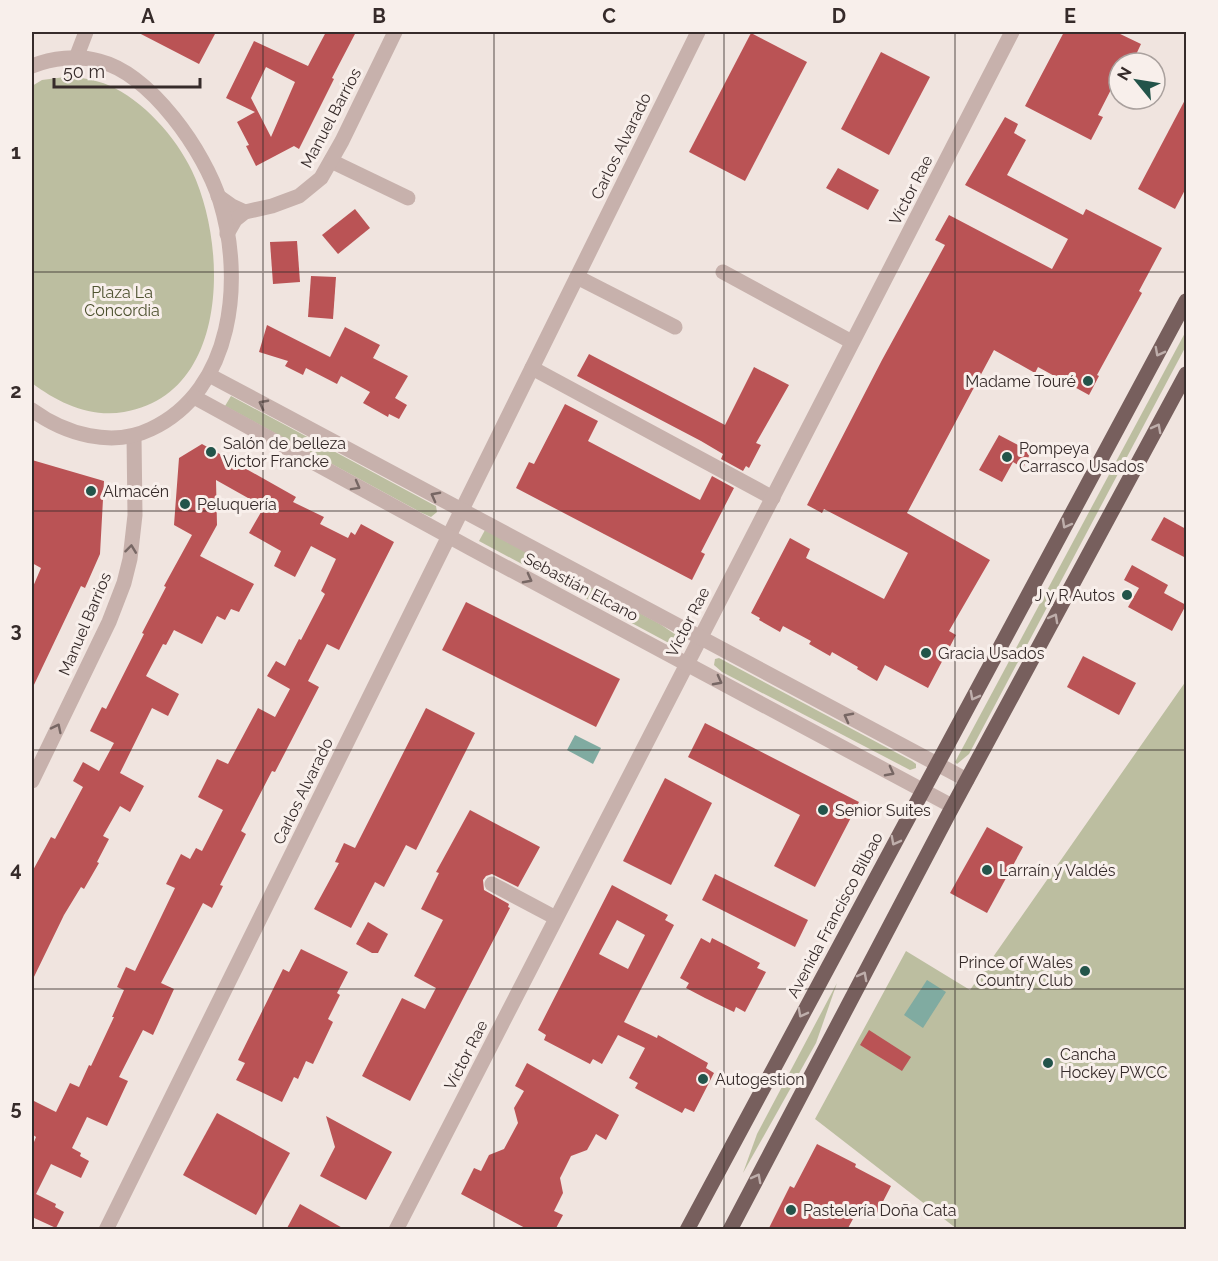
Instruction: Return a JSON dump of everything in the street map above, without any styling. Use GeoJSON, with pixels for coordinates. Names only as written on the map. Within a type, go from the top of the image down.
{"type":"FeatureCollection","features":[{"type":"Feature","properties":{"kind":"main road","name":"Avenida Francisco Bilbao"},"geometry":{"type":"LineString","coordinates":[[687,1229],[1186,301]]}},
{"type":"Feature","properties":{"kind":"main road"},"geometry":{"type":"LineString","coordinates":[[730,1230],[952,806],[1186,374]]}},
{"type":"Feature","properties":{"kind":"street"},"geometry":{"type":"LineString","coordinates":[[76,58],[86,32]]}},
{"type":"Feature","properties":{"kind":"street","name":"Manuel Barrios"},"geometry":{"type":"LineString","coordinates":[[245,212],[281,202],[307,191],[321,178],[395,32]]}},
{"type":"Feature","properties":{"kind":"street","name":"Carlos Alvarado"},"geometry":{"type":"LineString","coordinates":[[106,1230],[698,32]]}},
{"type":"Feature","properties":{"kind":"street","name":"Víctor Rae"},"geometry":{"type":"LineString","coordinates":[[396,1230],[1012,32]]}},
{"type":"Feature","properties":{"kind":"street"},"geometry":{"type":"LineString","coordinates":[[32,66],[76,58],[99,61],[145,88],[161,103],[186,134],[205,164],[218,196],[227,234],[231,274],[229,312],[223,342],[209,375],[194,397],[172,418],[134,436],[107,437],[81,434],[55,424],[32,410]]}},
{"type":"Feature","properties":{"kind":"street"},"geometry":{"type":"LineString","coordinates":[[331,161],[408,198]]}},
{"type":"Feature","properties":{"kind":"street"},"geometry":{"type":"LineString","coordinates":[[218,196],[245,212],[235,220],[227,234]]}},
{"type":"Feature","properties":{"kind":"street"},"geometry":{"type":"LineString","coordinates":[[723,272],[852,342]]}},
{"type":"Feature","properties":{"kind":"street"},"geometry":{"type":"LineString","coordinates":[[577,277],[675,327]]}},
{"type":"Feature","properties":{"kind":"street"},"geometry":{"type":"LineString","coordinates":[[532,368],[772,498]]}},
{"type":"Feature","properties":{"kind":"street","name":"Sebastián Elcano"},"geometry":{"type":"LineString","coordinates":[[209,375],[967,780]]}},
{"type":"Feature","properties":{"kind":"street","name":"Sebastián Elcano"},"geometry":{"type":"LineString","coordinates":[[194,397],[952,806]]}},
{"type":"Feature","properties":{"kind":"street","name":"Manuel Barrios"},"geometry":{"type":"LineString","coordinates":[[32,781],[109,622],[123,584],[130,559],[135,515],[134,436]]}},
{"type":"Feature","properties":{"kind":"street"},"geometry":{"type":"LineString","coordinates":[[492,884],[556,918]]}},
{"type":"Feature","properties":{"kind":"green space","name":"Plaza La Concordia"},"geometry":{"type":"Polygon","coordinates":[[[73,76],[104,83],[121,92],[146,110],[168,133],[192,171],[204,202],[211,238],[214,276],[211,314],[201,348],[184,378],[159,400],[124,412],[87,411],[64,403],[32,383],[32,86],[42,80],[73,76]]]}},
{"type":"Feature","properties":{"kind":"green space"},"geometry":{"type":"Polygon","coordinates":[[[1186,331],[1186,346],[969,754],[957,764],[955,762],[1186,331]]]}},
{"type":"Feature","properties":{"kind":"green space"},"geometry":{"type":"Polygon","coordinates":[[[231,396],[436,506],[437,512],[431,517],[422,513],[225,406],[231,396]]]}},
{"type":"Feature","properties":{"kind":"green space"},"geometry":{"type":"Polygon","coordinates":[[[485,530],[660,624],[676,635],[675,642],[667,642],[479,541],[485,530]]]}},
{"type":"Feature","properties":{"kind":"green space"},"geometry":{"type":"Polygon","coordinates":[[[719,658],[912,761],[916,764],[916,768],[910,770],[722,672],[714,665],[715,659],[719,658]]]}},
{"type":"Feature","properties":{"kind":"green space","name":"Prince of Wales Country Club"},"geometry":{"type":"Polygon","coordinates":[[[1186,681],[1186,1229],[957,1229],[815,1119],[906,951],[970,990],[1186,681]]]}},
{"type":"Feature","properties":{"kind":"green space"},"geometry":{"type":"Polygon","coordinates":[[[837,983],[816,1043],[743,1173],[757,1134],[837,983]]]}},
{"type":"Feature","properties":{"kind":"water"},"geometry":{"type":"Polygon","coordinates":[[[575,735],[601,748],[593,764],[567,750],[575,735]]]}},
{"type":"Feature","properties":{"kind":"water"},"geometry":{"type":"Polygon","coordinates":[[[927,980],[946,992],[923,1028],[904,1015],[927,980]]]}},
{"type":"Feature","properties":{"kind":"building"},"geometry":{"type":"Polygon","coordinates":[[[137,32],[216,32],[199,64],[137,32]]]}},
{"type":"Feature","properties":{"kind":"building"},"geometry":{"type":"Polygon","coordinates":[[[326,32],[356,32],[299,149],[294,146],[256,166],[246,146],[249,145],[237,122],[255,112],[226,98],[254,41],[308,66],[326,32]],[[266,67],[251,98],[271,137],[295,82],[266,67]]]}},
{"type":"Feature","properties":{"kind":"building"},"geometry":{"type":"Polygon","coordinates":[[[1064,32],[1116,32],[1141,44],[1138,51],[1107,51],[1107,97],[1098,115],[1103,117],[1091,140],[1025,106],[1064,32]]]}},
{"type":"Feature","properties":{"kind":"building"},"geometry":{"type":"Polygon","coordinates":[[[751,33],[807,62],[745,181],[689,152],[751,33]]]}},
{"type":"Feature","properties":{"kind":"building"},"geometry":{"type":"Polygon","coordinates":[[[881,52],[930,77],[889,155],[841,129],[881,52]]]}},
{"type":"Feature","properties":{"kind":"building"},"geometry":{"type":"Polygon","coordinates":[[[1186,98],[1186,188],[1175,209],[1138,189],[1186,98]]]}},
{"type":"Feature","properties":{"kind":"building"},"geometry":{"type":"Polygon","coordinates":[[[1005,117],[1018,124],[1014,133],[1026,140],[1007,175],[1083,215],[1086,209],[1162,248],[1139,291],[1142,293],[1097,375],[1099,376],[1089,395],[1038,367],[1035,373],[994,350],[907,513],[990,560],[949,631],[956,635],[928,688],[885,665],[877,681],[832,652],[830,656],[809,644],[811,641],[783,626],[780,632],[751,613],[790,538],[810,549],[806,558],[884,599],[908,553],[824,509],[822,513],[807,505],[945,245],[935,240],[949,215],[1052,269],[1068,239],[965,185],[1005,117]]]}},
{"type":"Feature","properties":{"kind":"building"},"geometry":{"type":"Polygon","coordinates":[[[838,168],[879,190],[868,210],[826,188],[838,168]]]}},
{"type":"Feature","properties":{"kind":"building"},"geometry":{"type":"Polygon","coordinates":[[[355,209],[370,228],[338,254],[322,235],[355,209]]]}},
{"type":"Feature","properties":{"kind":"building"},"geometry":{"type":"Polygon","coordinates":[[[297,241],[300,282],[273,284],[270,242],[297,241]]]}},
{"type":"Feature","properties":{"kind":"building"},"geometry":{"type":"Polygon","coordinates":[[[311,276],[336,277],[333,319],[308,317],[311,276]]]}},
{"type":"Feature","properties":{"kind":"building"},"geometry":{"type":"Polygon","coordinates":[[[267,325],[330,357],[345,327],[380,345],[373,358],[408,376],[395,398],[407,405],[399,419],[389,414],[388,417],[363,403],[370,392],[341,376],[337,384],[306,368],[303,375],[285,366],[288,361],[259,352],[267,325]]]}},
{"type":"Feature","properties":{"kind":"building"},"geometry":{"type":"Polygon","coordinates":[[[589,354],[725,425],[754,367],[789,385],[756,443],[761,445],[749,468],[746,466],[743,471],[721,459],[723,454],[701,441],[577,376],[589,354]]]}},
{"type":"Feature","properties":{"kind":"building"},"geometry":{"type":"Polygon","coordinates":[[[565,404],[598,421],[588,441],[700,500],[712,476],[734,488],[701,552],[705,554],[692,580],[516,488],[529,462],[534,464],[565,404]]]}},
{"type":"Feature","properties":{"kind":"building","name":"Pompeya Carrasco Usados"},"geometry":{"type":"Polygon","coordinates":[[[999,435],[1031,452],[1023,468],[1013,462],[1002,482],[979,470],[999,435]]]}},
{"type":"Feature","properties":{"kind":"building"},"geometry":{"type":"Polygon","coordinates":[[[202,444],[296,497],[293,502],[324,517],[320,524],[348,538],[351,532],[355,535],[361,524],[394,542],[339,650],[327,644],[308,681],[319,687],[241,831],[246,834],[220,885],[223,886],[212,908],[203,903],[161,983],[174,989],[153,1035],[143,1030],[119,1077],[128,1081],[107,1126],[87,1117],[72,1148],[89,1161],[81,1178],[51,1164],[36,1194],[56,1204],[55,1207],[64,1212],[56,1228],[32,1217],[32,1147],[36,1137],[32,1134],[32,1100],[56,1112],[70,1083],[79,1087],[89,1065],[91,1066],[124,990],[117,987],[126,967],[135,971],[175,888],[166,884],[181,854],[190,859],[196,848],[202,851],[223,810],[198,797],[217,759],[228,764],[258,708],[275,717],[290,689],[267,676],[276,661],[285,666],[299,639],[301,640],[325,594],[321,591],[336,559],[311,546],[295,577],[274,566],[281,551],[249,533],[264,507],[216,480],[217,525],[200,556],[254,584],[239,612],[231,609],[225,620],[217,616],[202,644],[174,630],[166,645],[163,644],[146,676],[179,694],[168,716],[152,708],[120,773],[144,786],[130,812],[120,806],[103,836],[109,839],[97,862],[99,863],[84,889],[81,887],[64,915],[32,981],[32,872],[51,837],[55,839],[83,787],[73,781],[83,762],[99,771],[114,743],[90,731],[102,707],[106,709],[144,634],[142,633],[166,587],[164,586],[192,535],[174,525],[179,458],[202,444]]]}},
{"type":"Feature","properties":{"kind":"building"},"geometry":{"type":"Polygon","coordinates":[[[32,460],[104,481],[100,554],[85,588],[81,586],[32,689],[32,589],[41,568],[32,563],[32,460]]]}},
{"type":"Feature","properties":{"kind":"building"},"geometry":{"type":"Polygon","coordinates":[[[1164,517],[1186,529],[1186,558],[1151,540],[1164,517]]]}},
{"type":"Feature","properties":{"kind":"building"},"geometry":{"type":"Polygon","coordinates":[[[1132,565],[1168,585],[1164,593],[1186,605],[1172,631],[1128,607],[1139,588],[1124,580],[1132,565]]]}},
{"type":"Feature","properties":{"kind":"building"},"geometry":{"type":"Polygon","coordinates":[[[466,602],[620,679],[596,727],[442,650],[466,602]]]}},
{"type":"Feature","properties":{"kind":"building"},"geometry":{"type":"Polygon","coordinates":[[[1083,656],[1136,683],[1119,715],[1067,687],[1083,656]]]}},
{"type":"Feature","properties":{"kind":"building"},"geometry":{"type":"Polygon","coordinates":[[[426,708],[475,733],[416,850],[406,845],[384,887],[375,882],[351,928],[314,909],[339,863],[335,862],[344,843],[355,848],[426,708]]]}},
{"type":"Feature","properties":{"kind":"building","name":"Senior Suites"},"geometry":{"type":"Polygon","coordinates":[[[705,723],[859,802],[815,887],[774,866],[800,815],[688,757],[705,723]]]}},
{"type":"Feature","properties":{"kind":"building"},"geometry":{"type":"Polygon","coordinates":[[[665,778],[712,803],[671,885],[623,861],[665,778]]]}},
{"type":"Feature","properties":{"kind":"building"},"geometry":{"type":"Polygon","coordinates":[[[470,810],[540,847],[518,887],[492,874],[483,880],[484,890],[509,904],[510,908],[410,1101],[362,1076],[402,998],[425,1009],[436,988],[414,976],[443,920],[421,909],[439,873],[436,872],[470,810]]]}},
{"type":"Feature","properties":{"kind":"building","name":"Larraín y Valdés"},"geometry":{"type":"Polygon","coordinates":[[[987,827],[1023,847],[987,913],[950,893],[987,827]]]}},
{"type":"Feature","properties":{"kind":"building"},"geometry":{"type":"Polygon","coordinates":[[[715,874],[808,920],[795,947],[702,900],[715,874]]]}},
{"type":"Feature","properties":{"kind":"building"},"geometry":{"type":"Polygon","coordinates":[[[612,885],[668,915],[665,920],[674,925],[624,1022],[657,1038],[658,1035],[708,1063],[706,1068],[714,1073],[694,1112],[685,1108],[682,1113],[635,1088],[638,1083],[629,1078],[645,1048],[618,1035],[602,1064],[593,1059],[590,1064],[544,1040],[546,1035],[538,1030],[612,885]],[[617,920],[599,954],[628,969],[645,935],[617,920]]]}},
{"type":"Feature","properties":{"kind":"building"},"geometry":{"type":"Polygon","coordinates":[[[368,922],[388,934],[378,953],[372,953],[356,944],[368,922]]]}},
{"type":"Feature","properties":{"kind":"building"},"geometry":{"type":"Polygon","coordinates":[[[701,938],[710,943],[712,938],[741,953],[760,963],[757,968],[766,972],[745,1012],[736,1007],[734,1012],[705,998],[686,988],[689,983],[680,978],[701,938]]]}},
{"type":"Feature","properties":{"kind":"building"},"geometry":{"type":"Polygon","coordinates":[[[301,949],[348,972],[337,993],[340,995],[328,1019],[333,1022],[313,1064],[306,1061],[298,1079],[294,1077],[282,1102],[236,1080],[245,1063],[238,1060],[283,969],[289,972],[301,949]]]}},
{"type":"Feature","properties":{"kind":"building"},"geometry":{"type":"Polygon","coordinates":[[[869,1030],[911,1057],[902,1071],[860,1045],[869,1030]]]}},
{"type":"Feature","properties":{"kind":"building"},"geometry":{"type":"Polygon","coordinates":[[[527,1063],[619,1115],[606,1140],[596,1134],[587,1150],[571,1156],[560,1178],[563,1193],[554,1211],[563,1215],[555,1230],[529,1230],[461,1194],[474,1168],[481,1171],[489,1155],[504,1149],[518,1123],[514,1108],[524,1091],[515,1086],[527,1063]]]}},
{"type":"Feature","properties":{"kind":"building"},"geometry":{"type":"Polygon","coordinates":[[[217,1113],[290,1153],[256,1215],[183,1175],[217,1113]]]}},
{"type":"Feature","properties":{"kind":"building"},"geometry":{"type":"Polygon","coordinates":[[[326,1116],[392,1152],[366,1200],[320,1176],[335,1147],[326,1116]]]}},
{"type":"Feature","properties":{"kind":"building"},"geometry":{"type":"Polygon","coordinates":[[[817,1144],[856,1164],[855,1167],[891,1186],[876,1215],[860,1206],[847,1230],[768,1230],[790,1186],[794,1188],[817,1144]]]}},
{"type":"Feature","properties":{"kind":"building"},"geometry":{"type":"Polygon","coordinates":[[[300,1204],[346,1230],[286,1230],[300,1204]]]}},
{"type":"Feature","properties":{"kind":"place","name":"Madame Touré"},"geometry":{"type":"Point","coordinates":[1088,381]}},
{"type":"Feature","properties":{"kind":"place","name":"Salón de belleza Victor Francke"},"geometry":{"type":"Point","coordinates":[211,452]}},
{"type":"Feature","properties":{"kind":"place","name":"Pompeya Carrasco Usados"},"geometry":{"type":"Point","coordinates":[1007,457]}},
{"type":"Feature","properties":{"kind":"place","name":"Almacén"},"geometry":{"type":"Point","coordinates":[91,491]}},
{"type":"Feature","properties":{"kind":"place","name":"Peluquería"},"geometry":{"type":"Point","coordinates":[185,504]}},
{"type":"Feature","properties":{"kind":"place","name":"J y R Autos"},"geometry":{"type":"Point","coordinates":[1127,595]}},
{"type":"Feature","properties":{"kind":"place","name":"Gracia Usados"},"geometry":{"type":"Point","coordinates":[926,653]}},
{"type":"Feature","properties":{"kind":"place","name":"Senior Suites"},"geometry":{"type":"Point","coordinates":[823,810]}},
{"type":"Feature","properties":{"kind":"place","name":"Larraín y Valdés"},"geometry":{"type":"Point","coordinates":[987,870]}},
{"type":"Feature","properties":{"kind":"place","name":"Prince of Wales Country Club"},"geometry":{"type":"Point","coordinates":[1085,971]}},
{"type":"Feature","properties":{"kind":"place","name":"Cancha Hockey PWCC"},"geometry":{"type":"Point","coordinates":[1048,1063]}},
{"type":"Feature","properties":{"kind":"place","name":"Autogestion"},"geometry":{"type":"Point","coordinates":[703,1079]}},
{"type":"Feature","properties":{"kind":"place","name":"Pastelería Doña Cata"},"geometry":{"type":"Point","coordinates":[791,1210]}}]}
